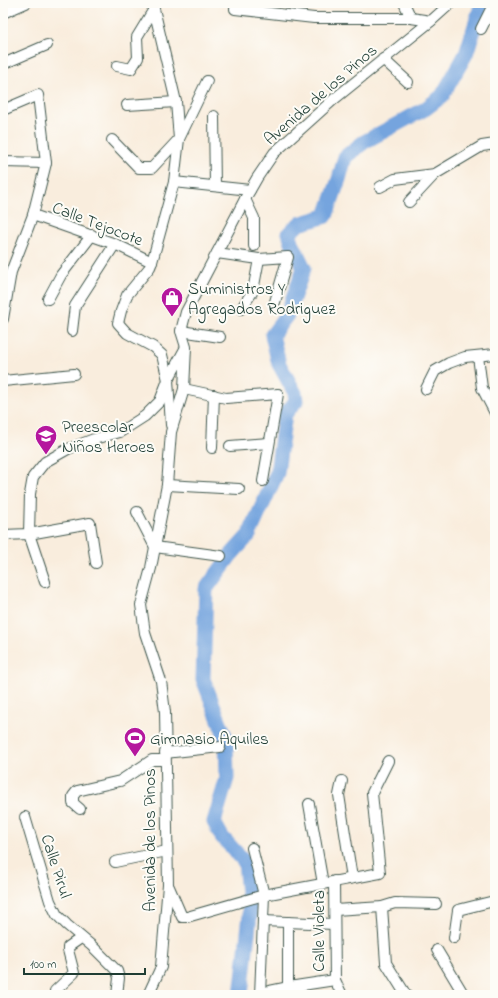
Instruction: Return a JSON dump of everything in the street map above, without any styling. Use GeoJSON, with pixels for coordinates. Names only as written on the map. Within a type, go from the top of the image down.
{"type":"FeatureCollection","features":[{"type":"Feature","properties":{"kind":"street"},"geometry":{"type":"LineString","coordinates":[[3,13],[26,3]]}},
{"type":"Feature","properties":{"kind":"street"},"geometry":{"type":"LineString","coordinates":[[404,3],[411,18]]}},
{"type":"Feature","properties":{"kind":"street","name":"Avenida de los Pinos"},"geometry":{"type":"LineString","coordinates":[[148,995],[161,967],[168,885],[165,712],[161,681],[145,633],[141,605],[151,568],[166,485],[171,432],[184,389],[186,347],[181,331],[186,312],[245,199],[274,152],[333,100],[431,21],[450,3]]}},
{"type":"Feature","properties":{"kind":"street"},"geometry":{"type":"LineString","coordinates":[[481,29],[494,3]]}},
{"type":"Feature","properties":{"kind":"street"},"geometry":{"type":"LineString","coordinates":[[117,66],[131,69],[138,58],[137,38],[153,6]]}},
{"type":"Feature","properties":{"kind":"street"},"geometry":{"type":"LineString","coordinates":[[153,6],[176,102],[180,139],[174,182],[152,262],[150,267],[127,295],[118,323],[127,333],[153,347],[162,355],[168,380],[171,432]]}},
{"type":"Feature","properties":{"kind":"street"},"geometry":{"type":"LineString","coordinates":[[234,9],[314,18],[411,18],[431,21]]}},
{"type":"Feature","properties":{"kind":"street"},"geometry":{"type":"LineString","coordinates":[[3,64],[47,45]]}},
{"type":"Feature","properties":{"kind":"street"},"geometry":{"type":"LineString","coordinates":[[384,59],[408,82]]}},
{"type":"Feature","properties":{"kind":"street"},"geometry":{"type":"LineString","coordinates":[[112,140],[139,168],[152,168],[180,139],[207,81]]}},
{"type":"Feature","properties":{"kind":"street"},"geometry":{"type":"LineString","coordinates":[[3,110],[38,95],[46,163],[33,215],[11,272],[3,319]]}},
{"type":"Feature","properties":{"kind":"street"},"geometry":{"type":"LineString","coordinates":[[127,105],[176,102]]}},
{"type":"Feature","properties":{"kind":"street"},"geometry":{"type":"LineString","coordinates":[[214,116],[215,186]]}},
{"type":"Feature","properties":{"kind":"street"},"geometry":{"type":"LineString","coordinates":[[409,202],[435,174],[482,146],[495,144]]}},
{"type":"Feature","properties":{"kind":"street"},"geometry":{"type":"LineString","coordinates":[[3,162],[46,163]]}},
{"type":"Feature","properties":{"kind":"street"},"geometry":{"type":"LineString","coordinates":[[380,187],[395,179],[435,174]]}},
{"type":"Feature","properties":{"kind":"street"},"geometry":{"type":"LineString","coordinates":[[174,182],[250,190]]}},
{"type":"Feature","properties":{"kind":"street"},"geometry":{"type":"LineString","coordinates":[[245,199],[254,218],[254,246]]}},
{"type":"Feature","properties":{"kind":"street","name":"Calle Tejocote"},"geometry":{"type":"LineString","coordinates":[[33,215],[115,244],[152,262]]}},
{"type":"Feature","properties":{"kind":"street"},"geometry":{"type":"LineString","coordinates":[[48,299],[61,275],[92,236]]}},
{"type":"Feature","properties":{"kind":"street"},"geometry":{"type":"LineString","coordinates":[[72,331],[75,306],[115,244]]}},
{"type":"Feature","properties":{"kind":"street"},"geometry":{"type":"LineString","coordinates":[[217,253],[258,258],[288,256],[274,302]]}},
{"type":"Feature","properties":{"kind":"street"},"geometry":{"type":"LineString","coordinates":[[241,309],[253,291],[258,258]]}},
{"type":"Feature","properties":{"kind":"street"},"geometry":{"type":"LineString","coordinates":[[181,331],[220,337]]}},
{"type":"Feature","properties":{"kind":"street"},"geometry":{"type":"LineString","coordinates":[[45,582],[29,534],[30,494],[34,477],[45,462],[68,449],[94,439],[120,432],[145,416],[160,401],[168,380],[186,347]]}},
{"type":"Feature","properties":{"kind":"street"},"geometry":{"type":"LineString","coordinates":[[426,388],[435,371],[449,363],[465,357],[495,354]]}},
{"type":"Feature","properties":{"kind":"street"},"geometry":{"type":"LineString","coordinates":[[478,356],[482,388],[495,413]]}},
{"type":"Feature","properties":{"kind":"street"},"geometry":{"type":"LineString","coordinates":[[3,381],[74,374]]}},
{"type":"Feature","properties":{"kind":"street"},"geometry":{"type":"LineString","coordinates":[[184,389],[226,398],[278,394],[263,481]]}},
{"type":"Feature","properties":{"kind":"street"},"geometry":{"type":"LineString","coordinates":[[212,448],[214,395]]}},
{"type":"Feature","properties":{"kind":"street"},"geometry":{"type":"LineString","coordinates":[[230,446],[269,443]]}},
{"type":"Feature","properties":{"kind":"street"},"geometry":{"type":"LineString","coordinates":[[166,485],[239,489]]}},
{"type":"Feature","properties":{"kind":"street"},"geometry":{"type":"LineString","coordinates":[[137,512],[155,546],[221,556]]}},
{"type":"Feature","properties":{"kind":"street"},"geometry":{"type":"LineString","coordinates":[[3,535],[29,534],[90,523],[96,564]]}},
{"type":"Feature","properties":{"kind":"street"},"geometry":{"type":"LineString","coordinates":[[80,809],[73,803],[73,796],[77,791],[120,780],[152,760],[165,756],[220,747]]}},
{"type":"Feature","properties":{"kind":"street"},"geometry":{"type":"LineString","coordinates":[[168,885],[182,917],[187,917],[266,895],[380,873],[372,793],[388,761]]}},
{"type":"Feature","properties":{"kind":"street"},"geometry":{"type":"LineString","coordinates":[[342,781],[339,795],[352,878]]}},
{"type":"Feature","properties":{"kind":"street"},"geometry":{"type":"LineString","coordinates":[[309,804],[323,884]]}},
{"type":"Feature","properties":{"kind":"street","name":"Calle Pirul"},"geometry":{"type":"LineString","coordinates":[[25,817],[50,901],[57,914],[117,971],[119,978],[117,995]]}},
{"type":"Feature","properties":{"kind":"street"},"geometry":{"type":"LineString","coordinates":[[252,848],[266,895],[263,921],[260,994],[288,991],[335,980],[342,995]]}},
{"type":"Feature","properties":{"kind":"street"},"geometry":{"type":"LineString","coordinates":[[115,862],[167,851]]}},
{"type":"Feature","properties":{"kind":"street","name":"Calle Violeta"},"geometry":{"type":"LineString","coordinates":[[334,881],[335,980]]}},
{"type":"Feature","properties":{"kind":"street"},"geometry":{"type":"LineString","coordinates":[[454,938],[458,910],[494,901],[495,906]]}},
{"type":"Feature","properties":{"kind":"street"},"geometry":{"type":"LineString","coordinates":[[335,910],[382,907],[394,904],[436,904]]}},
{"type":"Feature","properties":{"kind":"street"},"geometry":{"type":"LineString","coordinates":[[382,907],[386,963],[406,995]]}},
{"type":"Feature","properties":{"kind":"street"},"geometry":{"type":"LineString","coordinates":[[263,921],[334,924]]}},
{"type":"Feature","properties":{"kind":"street"},"geometry":{"type":"LineString","coordinates":[[288,922],[288,991]]}},
{"type":"Feature","properties":{"kind":"street"},"geometry":{"type":"LineString","coordinates":[[55,991],[74,973],[68,947],[81,938]]}},
{"type":"Feature","properties":{"kind":"street"},"geometry":{"type":"LineString","coordinates":[[437,950],[464,995]]}},
{"type":"Feature","properties":{"kind":"waterway"},"geometry":{"type":"LineString","coordinates":[[241,995],[250,915],[245,862],[222,837],[214,822],[227,778],[226,738],[203,679],[206,589],[230,556],[249,535],[277,473],[285,414],[296,401],[295,393],[279,364],[272,335],[287,315],[304,268],[289,233],[299,224],[326,216],[345,157],[364,142],[425,109],[442,96],[466,54],[482,3]]}},
{"type":"Feature","properties":{"kind":"place","name":"Suministros Y Agregados Rodriguez"},"geometry":{"type":"Point","coordinates":[172,318]}},
{"type":"Feature","properties":{"kind":"place","name":"Preescolar Niños Heroes"},"geometry":{"type":"Point","coordinates":[46,456]}},
{"type":"Feature","properties":{"kind":"place","name":"Gimnasio Aquiles"},"geometry":{"type":"Point","coordinates":[135,758]}}]}
